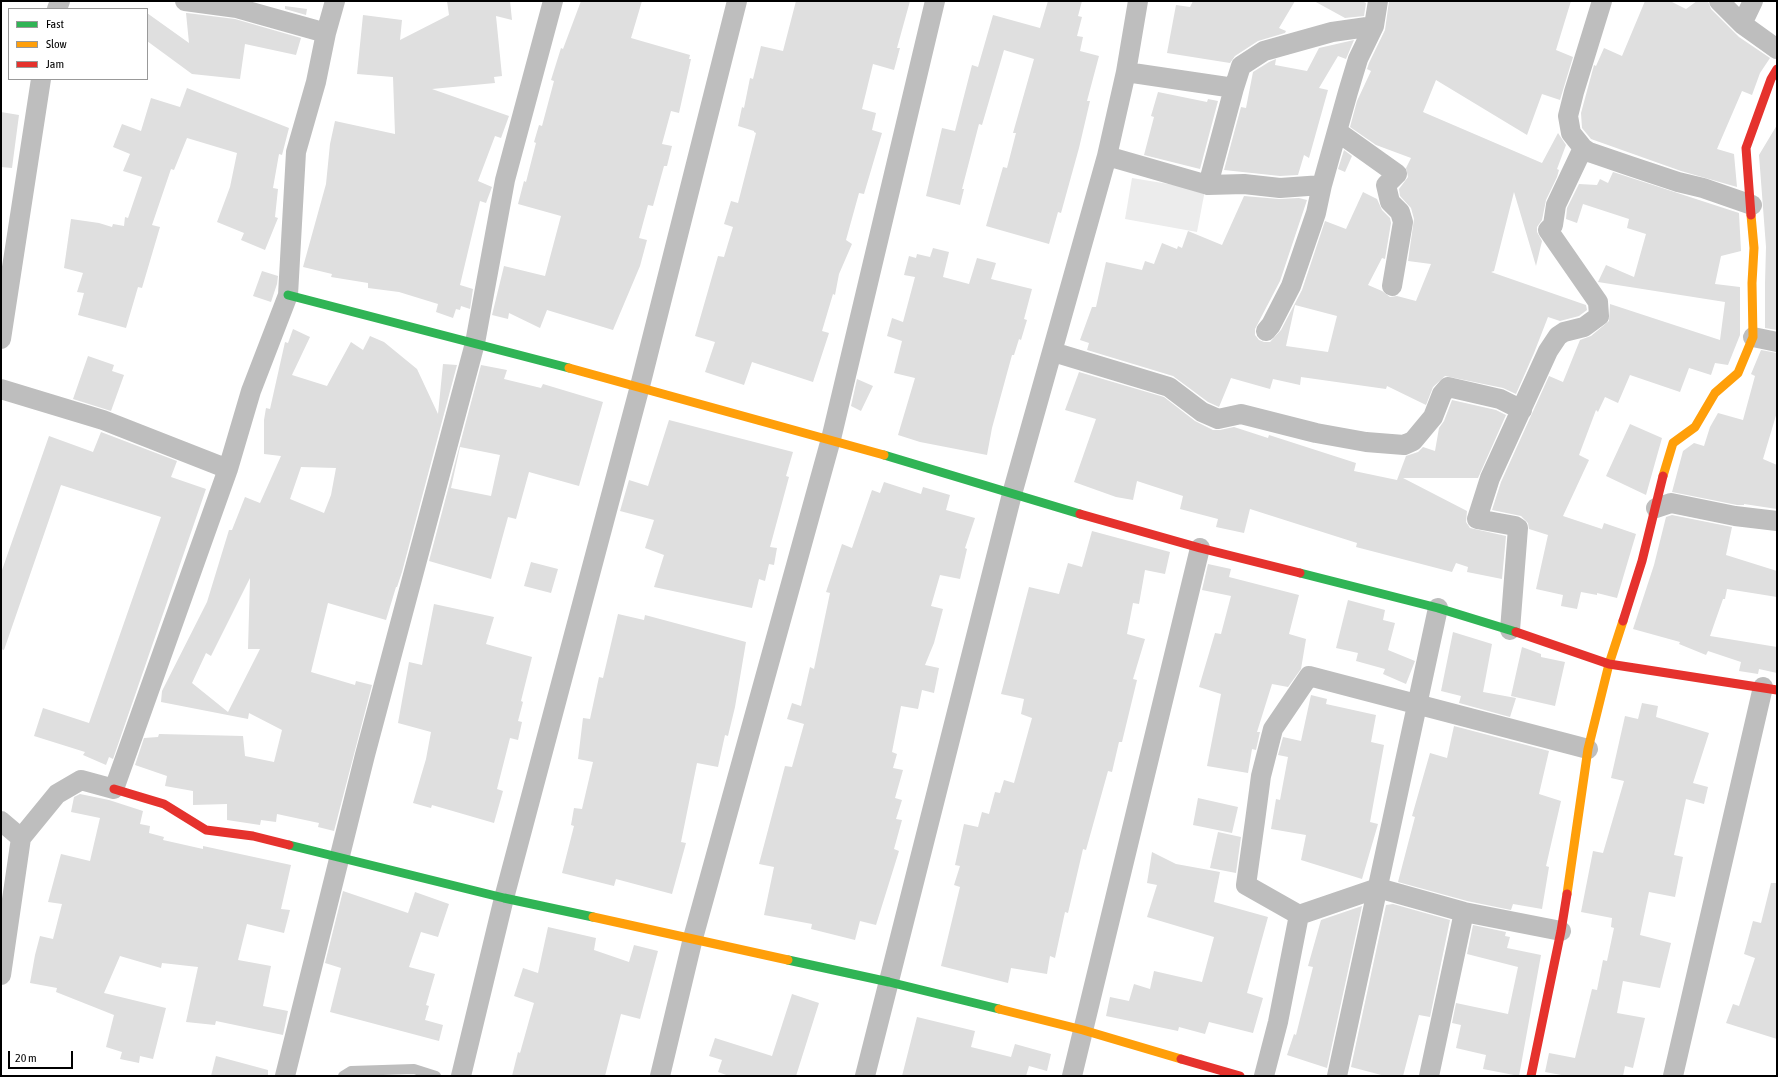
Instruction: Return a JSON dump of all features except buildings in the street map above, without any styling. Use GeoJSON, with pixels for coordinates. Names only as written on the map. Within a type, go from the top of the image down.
{"type":"FeatureCollection","features":[{"type":"Feature","properties":{"kind":"street"},"geometry":{"type":"LineString","coordinates":[[185,1],[237,8],[326,33]]}},
{"type":"Feature","properties":{"kind":"street"},"geometry":{"type":"LineString","coordinates":[[114,789],[228,469],[251,391],[288,295],[296,152],[316,82],[326,33],[335,1]]}},
{"type":"Feature","properties":{"kind":"street"},"geometry":{"type":"LineString","coordinates":[[285,1076],[375,717],[475,343],[506,180],[553,1]]}},
{"type":"Feature","properties":{"kind":"street"},"geometry":{"type":"LineString","coordinates":[[461,1076],[504,898],[640,386],[737,1]]}},
{"type":"Feature","properties":{"kind":"street"},"geometry":{"type":"LineString","coordinates":[[660,1076],[693,938],[831,439],[935,1]]}},
{"type":"Feature","properties":{"kind":"street"},"geometry":{"type":"LineString","coordinates":[[865,1076],[1012,494],[1107,156],[1126,72],[1138,1]]}},
{"type":"Feature","properties":{"kind":"street"},"geometry":{"type":"LineString","coordinates":[[1266,331],[1271,325],[1291,286],[1316,214],[1322,185],[1358,59],[1374,26],[1378,1]]}},
{"type":"Feature","properties":{"kind":"street"},"geometry":{"type":"LineString","coordinates":[[1602,1],[1568,116],[1571,133],[1583,148],[1589,152],[1752,205]]}},
{"type":"Feature","properties":{"kind":"street"},"geometry":{"type":"LineString","coordinates":[[1719,1],[1742,24],[1777,49]]}},
{"type":"Feature","properties":{"kind":"street"},"geometry":{"type":"LineString","coordinates":[[1742,24],[1752,1]]}},
{"type":"Feature","properties":{"kind":"street"},"geometry":{"type":"LineString","coordinates":[[1208,185],[1241,66],[1264,51],[1332,32],[1374,26]]}},
{"type":"Feature","properties":{"kind":"street"},"geometry":{"type":"LineString","coordinates":[[1531,1076],[1561,931],[1588,749],[1609,664],[1642,561],[1673,443],[1695,427],[1715,393],[1738,373],[1753,337],[1752,283],[1754,248],[1752,205],[1746,148],[1771,79],[1777,69]]}},
{"type":"Feature","properties":{"kind":"street"},"geometry":{"type":"LineString","coordinates":[[1126,72],[1234,88]]}},
{"type":"Feature","properties":{"kind":"street"},"geometry":{"type":"LineString","coordinates":[[1,339],[41,80]]}},
{"type":"Feature","properties":{"kind":"street"},"geometry":{"type":"LineString","coordinates":[[1338,132],[1397,174],[1386,185],[1390,202],[1400,212],[1403,222],[1392,286]]}},
{"type":"Feature","properties":{"kind":"street"},"geometry":{"type":"LineString","coordinates":[[1510,630],[1518,528],[1515,526],[1477,519],[1490,478],[1548,351],[1558,336],[1564,332],[1584,327],[1599,316],[1598,302],[1548,230],[1553,225],[1556,205],[1583,148]]}},
{"type":"Feature","properties":{"kind":"street"},"geometry":{"type":"LineString","coordinates":[[1107,156],[1208,185],[1244,184],[1280,188],[1322,185]]}},
{"type":"Feature","properties":{"kind":"street"},"geometry":{"type":"LineString","coordinates":[[288,295],[640,386],[831,439],[1012,494],[1200,548],[1438,608],[1510,630],[1609,664],[1770,689],[1673,1076]]}},
{"type":"Feature","properties":{"kind":"street"},"geometry":{"type":"LineString","coordinates":[[1753,337],[1777,342]]}},
{"type":"Feature","properties":{"kind":"street"},"geometry":{"type":"LineString","coordinates":[[1053,352],[1168,387],[1202,412],[1218,419],[1241,414],[1316,433],[1366,442],[1404,445],[1413,441],[1433,417],[1442,394],[1448,387],[1500,399],[1522,410]]}},
{"type":"Feature","properties":{"kind":"street"},"geometry":{"type":"LineString","coordinates":[[1,388],[103,420],[228,469]]}},
{"type":"Feature","properties":{"kind":"street"},"geometry":{"type":"LineString","coordinates":[[1656,508],[1672,503],[1735,516],[1777,521]]}},
{"type":"Feature","properties":{"kind":"street"},"geometry":{"type":"LineString","coordinates":[[1072,1076],[1200,548]]}},
{"type":"Feature","properties":{"kind":"street"},"geometry":{"type":"LineString","coordinates":[[1337,1076],[1438,608]]}},
{"type":"Feature","properties":{"kind":"street"},"geometry":{"type":"LineString","coordinates":[[1561,931],[1464,912],[1378,888],[1299,915],[1246,885],[1261,776],[1273,729],[1309,676],[1588,749]]}},
{"type":"Feature","properties":{"kind":"street"},"geometry":{"type":"LineString","coordinates":[[1,975],[21,838],[57,794],[81,780],[164,804],[206,830],[253,836],[504,898],[693,938],[889,982],[1083,1030],[1240,1076]]}},
{"type":"Feature","properties":{"kind":"street"},"geometry":{"type":"LineString","coordinates":[[1,821],[21,838]]}},
{"type":"Feature","properties":{"kind":"street"},"geometry":{"type":"LineString","coordinates":[[1428,1076],[1464,912]]}},
{"type":"Feature","properties":{"kind":"street"},"geometry":{"type":"LineString","coordinates":[[1264,1076],[1278,1022],[1299,915]]}},
{"type":"Feature","properties":{"kind":"lane"},"geometry":{"type":"LineString","coordinates":[[343,1076],[351,1071],[414,1069],[436,1076]]}},
{"type":"Feature","properties":{"kind":"shaded area"},"geometry":{"type":"Polygon","coordinates":[[[1132,178],[1205,190],[1197,232],[1125,219],[1132,178]]]}},
{"type":"Feature","properties":{"kind":"traffic: fast"},"geometry":{"type":"LineString","coordinates":[[288,295],[569,368]]}},
{"type":"Feature","properties":{"kind":"traffic: fast"},"geometry":{"type":"LineString","coordinates":[[884,455],[1080,514]]}},
{"type":"Feature","properties":{"kind":"traffic: fast"},"geometry":{"type":"LineString","coordinates":[[1300,573],[1438,608],[1516,632]]}},
{"type":"Feature","properties":{"kind":"traffic: fast"},"geometry":{"type":"LineString","coordinates":[[289,845],[504,898],[593,917]]}},
{"type":"Feature","properties":{"kind":"traffic: fast"},"geometry":{"type":"LineString","coordinates":[[788,960],[889,982],[999,1009]]}},
{"type":"Feature","properties":{"kind":"traffic: slow"},"geometry":{"type":"LineString","coordinates":[[1663,476],[1673,443],[1695,427],[1715,393],[1738,373],[1753,337],[1752,283],[1754,248],[1751,215]]}},
{"type":"Feature","properties":{"kind":"traffic: slow"},"geometry":{"type":"LineString","coordinates":[[569,368],[884,455]]}},
{"type":"Feature","properties":{"kind":"traffic: slow"},"geometry":{"type":"LineString","coordinates":[[1567,894],[1588,749],[1609,664],[1623,621]]}},
{"type":"Feature","properties":{"kind":"traffic: slow"},"geometry":{"type":"LineString","coordinates":[[593,917],[788,960]]}},
{"type":"Feature","properties":{"kind":"traffic: slow"},"geometry":{"type":"LineString","coordinates":[[999,1009],[1083,1030],[1181,1059]]}},
{"type":"Feature","properties":{"kind":"traffic: jam"},"geometry":{"type":"LineString","coordinates":[[1751,215],[1746,148],[1771,79],[1777,69]]}},
{"type":"Feature","properties":{"kind":"traffic: jam"},"geometry":{"type":"LineString","coordinates":[[1623,621],[1642,561],[1663,476]]}},
{"type":"Feature","properties":{"kind":"traffic: jam"},"geometry":{"type":"LineString","coordinates":[[1080,514],[1200,548],[1300,573]]}},
{"type":"Feature","properties":{"kind":"traffic: jam"},"geometry":{"type":"LineString","coordinates":[[1516,632],[1609,664],[1777,690]]}},
{"type":"Feature","properties":{"kind":"traffic: jam"},"geometry":{"type":"LineString","coordinates":[[114,789],[164,804],[206,830],[253,836],[289,845]]}},
{"type":"Feature","properties":{"kind":"traffic: jam"},"geometry":{"type":"LineString","coordinates":[[1531,1076],[1561,931],[1567,894]]}},
{"type":"Feature","properties":{"kind":"traffic: jam"},"geometry":{"type":"LineString","coordinates":[[1181,1059],[1240,1076]]}}]}
